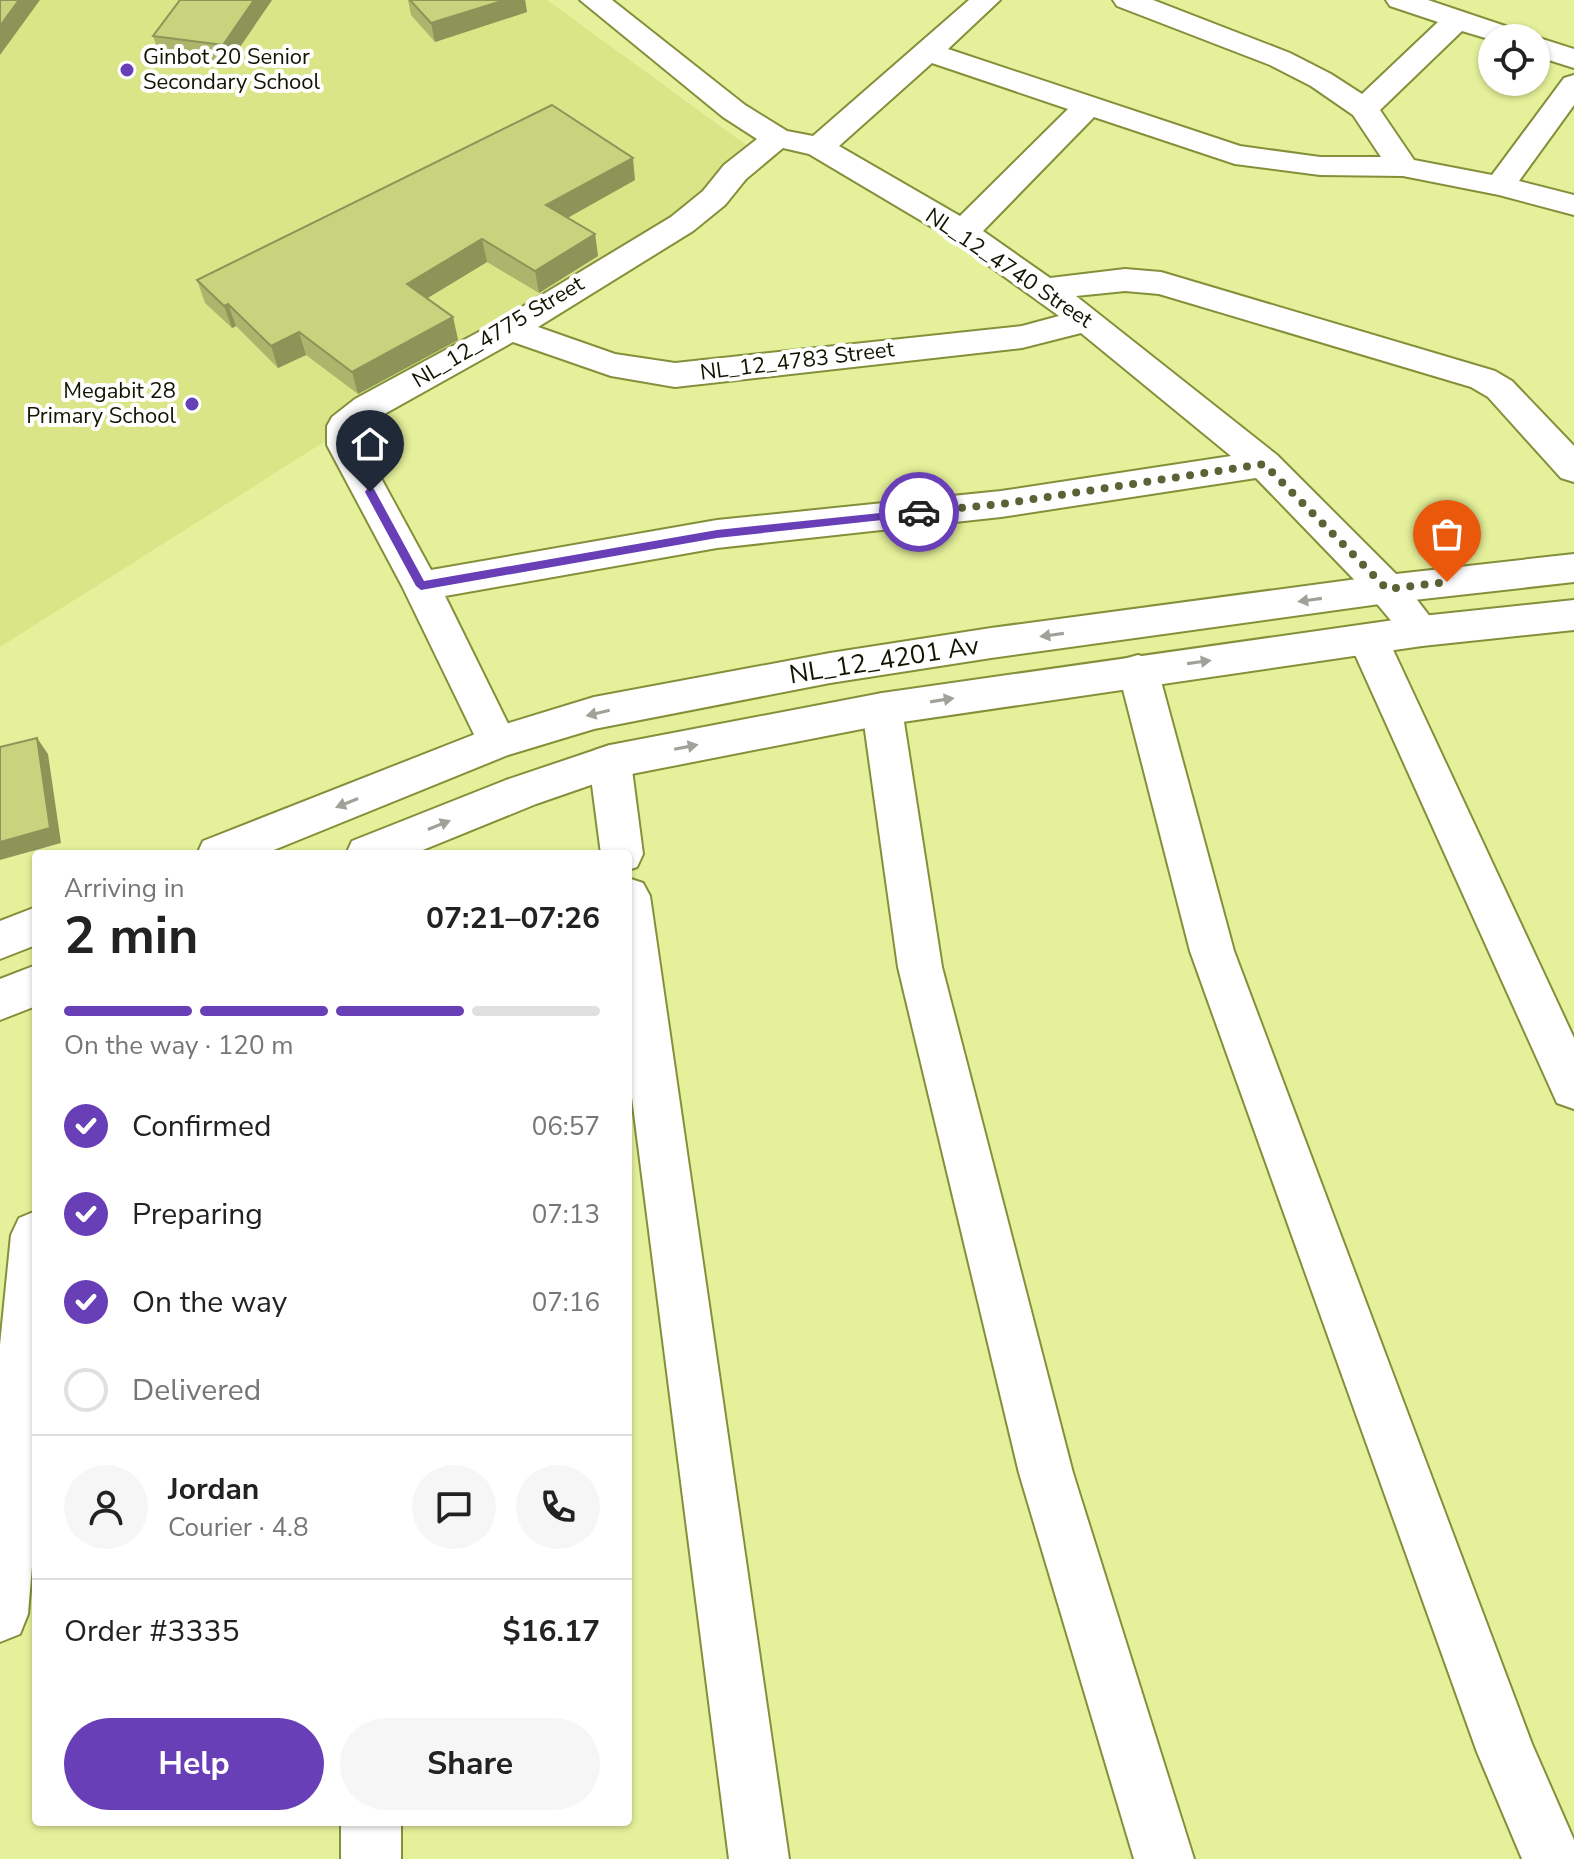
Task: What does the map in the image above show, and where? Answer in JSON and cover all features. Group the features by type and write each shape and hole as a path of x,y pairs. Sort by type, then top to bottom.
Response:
{"street":[{"path":"819,147 986,0"},
{"path":"1127,0 1280,59 1321,80 1364,109 1403,167"},
{"path":"1400,0 1478,26"},
{"name":"NL_12_4740 Street","path":"599,1 734,111 777,138 819,147 963,232 1087,320 1264,464 1387,589 1422,631"},
{"path":"1364,109 1458,19"},
{"path":"1550,51 1574,59"},
{"path":"929,52 1235,155 1320,166 1403,167 1500,186 1574,205"},
{"path":"1500,186 1574,84"},
{"path":"963,232 1089,105"},
{"name":"NL_12_4775 Street","path":"497,742 421,586 345,445 345,426 367,408 511,329 578,285 682,224 714,198 735,172 777,138"},
{"path":"1046,289 1125,280 1161,283 1471,375 1500,389 1574,469"},
{"name":"NL_12_4783 Street","path":"511,329 613,367 643,374 675,375 1022,337 1087,320"},
{"path":"421,586 717,534 1001,504 1264,464"},
{"name":"NL_12_4201 Av","path":"228,850 497,742 594,713 830,668 1387,589 1574,568"},
{"name":"NL_12_4201 Av","path":"377,850 521,792 610,762 882,709 1422,631 1574,615"},
{"path":"1368,639 1574,1088"},
{"path":"1138,670 1212,951 1500,1737 1552,1859"},
{"path":"882,709 920,967 1046,1473 1164,1859"},
{"path":"610,762 621,850"},
{"path":"632,925 759,1859"},
{"path":"0,940 32,928"},
{"path":"0,1000 32,987"},
{"path":"0,1614 32,1277"},
{"path":"371,1826 371,1859"}],"shaded area":[{"name":"Megabit 28 Primary School","path":"0,0 547,0 768,161 0,647"}],"building":[{"path":"0,0 19,0 0,26"},
{"path":"180,0 254,0 223,45 153,36"},
{"path":"410,0 505,0 431,23"},
{"path":"552,105 633,158 546,205 595,234 535,271 482,239 407,284 453,317 352,372 299,332 271,346 228,304 224,306 197,280"},
{"path":"37,738 50,828 0,842 0,747"}],"way so far":[{"path":"919,512 1001,504 1264,464 1387,589 1447,582"}],"place":[{"name":"Ginbot 20 Senior Secondary School","path":"127,70"},
{"name":"Megabit 28 Primary School","path":"192,404"}],"route":[{"path":"370,492 421,586 717,534 919,512"}]}
